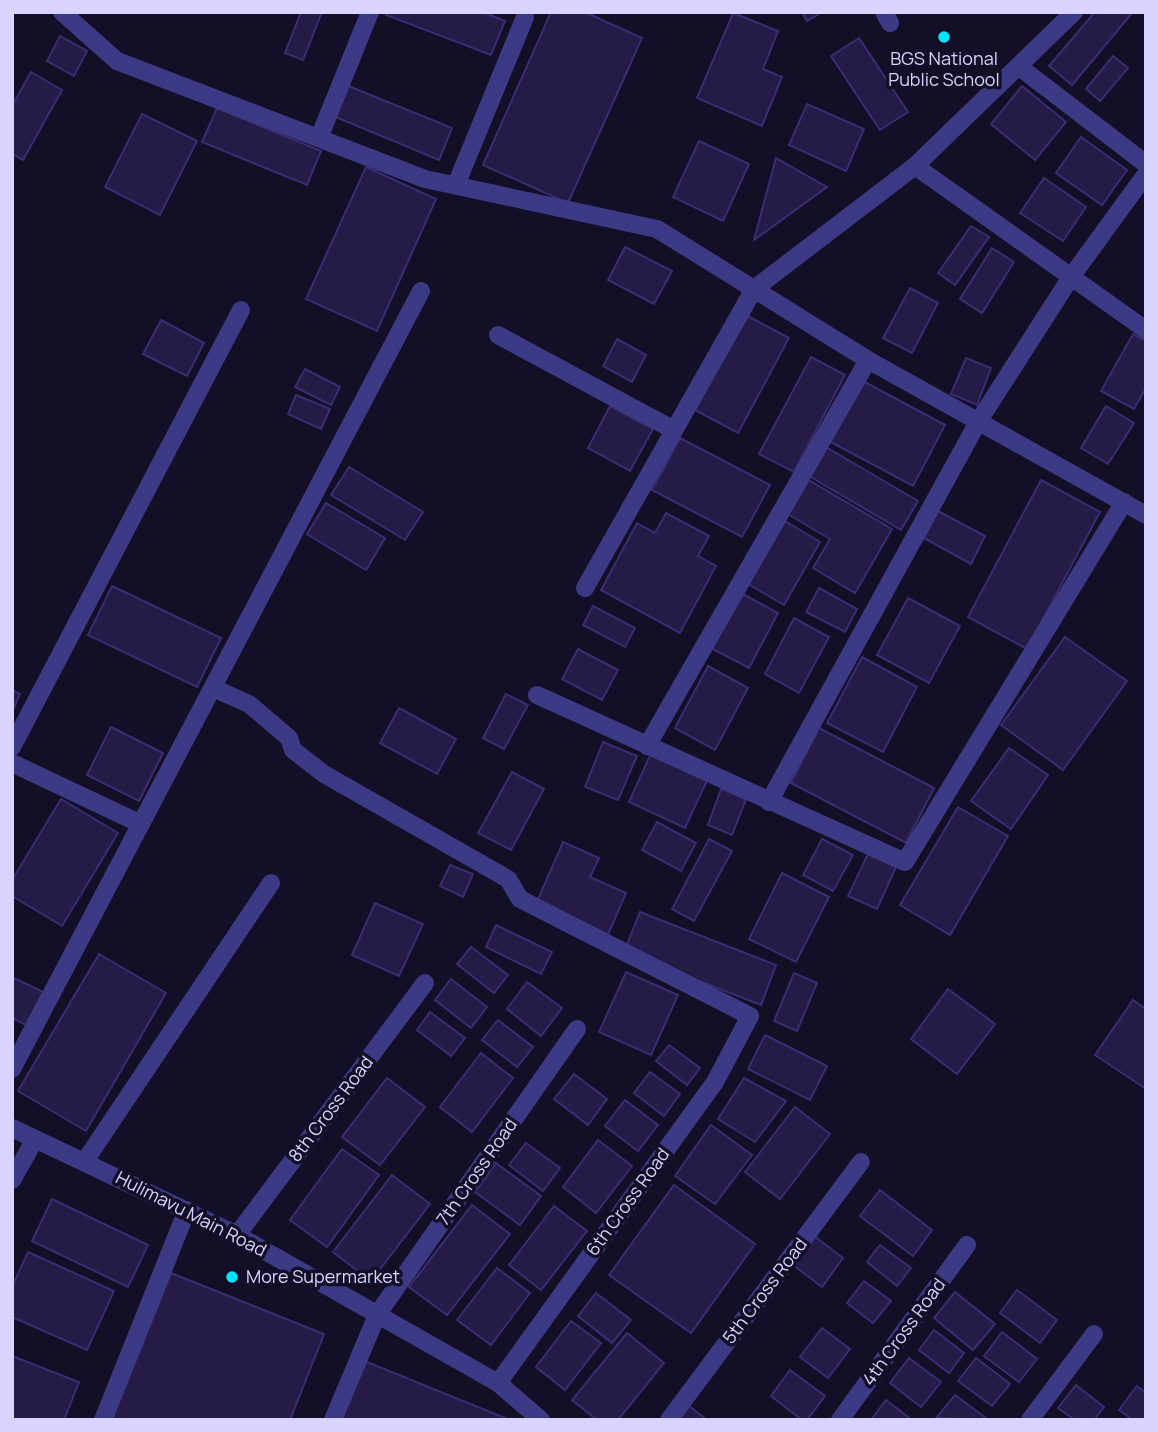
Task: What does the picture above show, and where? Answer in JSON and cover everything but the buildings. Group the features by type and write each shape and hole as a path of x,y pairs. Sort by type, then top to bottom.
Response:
{"street":[{"path":"61,12 117,61 425,179 657,229 868,360 1146,515"},
{"path":"319,138 370,12"},
{"path":"585,588 754,289 915,166 1074,12"},
{"path":"456,185 525,17"},
{"path":"1018,66 1146,164"},
{"path":"915,166 1146,330"},
{"path":"768,802 978,422 1071,277 1146,174"},
{"path":"12,1069 421,291"},
{"path":"12,747 241,310"},
{"path":"498,335 674,430"},
{"path":"647,746 868,360"},
{"path":"537,695 905,862 1124,502"},
{"name":"6th Cross Road","path":"213,688 250,704 289,738 293,750 324,774 508,879 520,899 750,1016 715,1082 498,1383"},
{"path":"12,763 141,824"},
{"path":"85,1161 271,883"},
{"name":"8th Cross Road","path":"237,1235 425,983"},
{"name":"7th Cross Road","path":"333,1420 377,1315 577,1029"},
{"name":"Hulimavu Main Road","path":"12,1128 237,1235 498,1383 541,1420"},
{"path":"12,1180 35,1139"},
{"name":"5th Cross Road","path":"669,1420 861,1162"},
{"path":"103,1420 187,1210"},
{"name":"4th Cross Road","path":"840,1420 967,1245"},
{"path":"1030,1420 1094,1334"}],"place":[{"name":"BGS National Public School","path":"944,37"},
{"name":"More Supermarket","path":"232,1277"}]}
